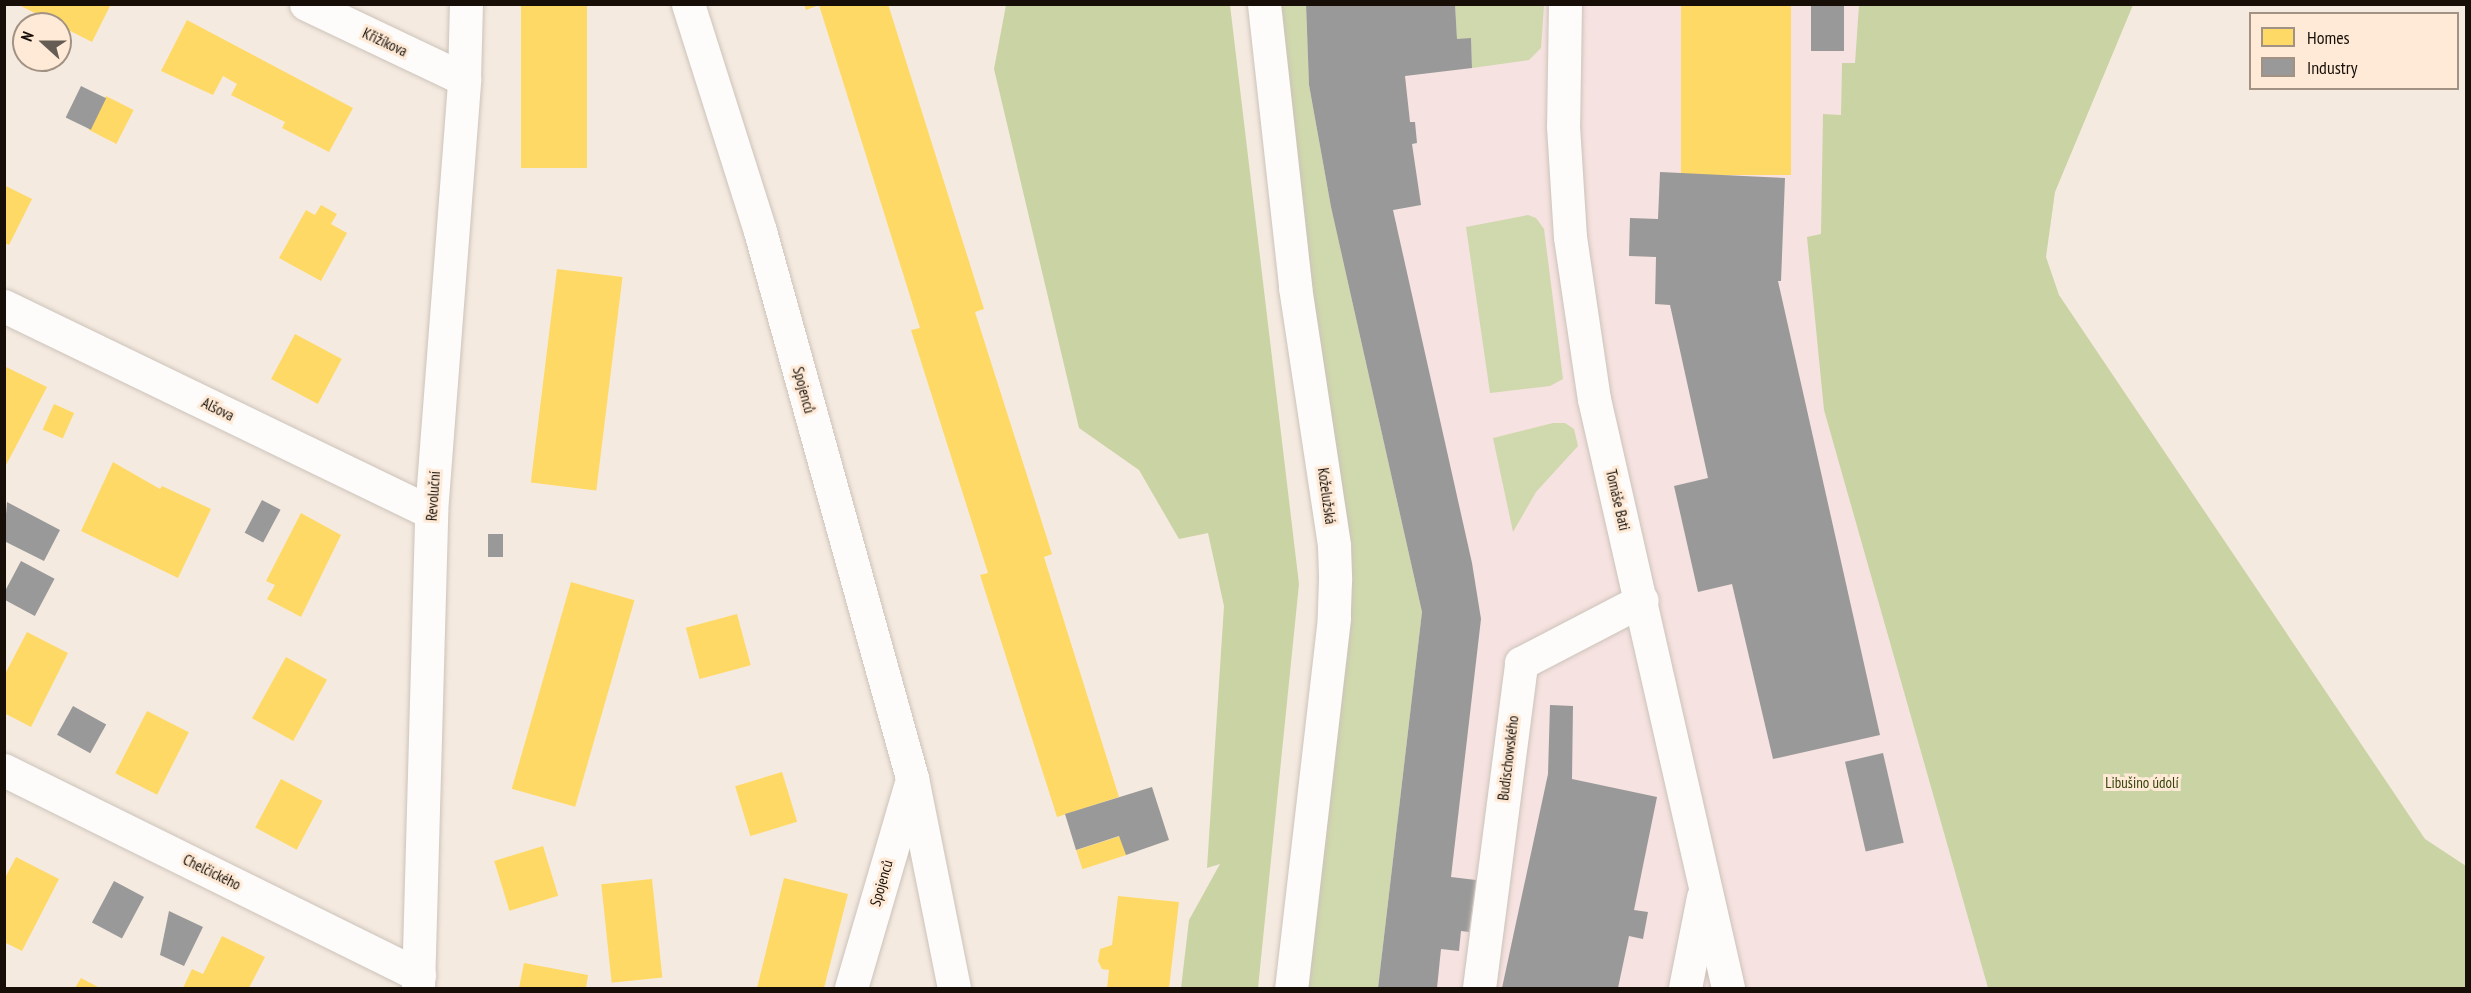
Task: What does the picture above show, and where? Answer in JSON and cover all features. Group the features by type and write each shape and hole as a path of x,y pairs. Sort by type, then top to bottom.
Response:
{"street":[{"name":"Křižíkova","path":"306,4 464,80"},
{"name":"Revoluční","path":"418,982 431,512 464,80 466,4"},
{"name":"Spojenců","path":"688,4 760,231 912,778 954,988"},
{"name":"Koželužská","path":"1264,4 1293,276 1334,546 1335,580 1334,618 1291,988"},
{"name":"Tomáše Bati","path":"1565,4 1563,126 1570,237 1594,399 1706,880 1728,988"},
{"name":"Alšova","path":"4,306 431,512"},
{"name":"Budischowského","path":"1479,988 1521,663 1642,600"},
{"name":"Chelčického","path":"4,770 418,982"},
{"name":"Spojenců","path":"851,988 912,778"},
{"path":"1685,988 1706,880"}],"shaded area":[{"path":"1306,5 1859,5 1855,64 1842,63 1841,115 1823,115 1824,410 1988,988 1379,988 1422,612 1331,207 1308,66"}],"green space":[{"path":"1006,5 1230,5 1299,584 1258,988 1181,988 1189,920 1220,864 1207,868 1224,606 1208,533 1179,539 1139,470 1079,428 994,69"},
{"path":"1259,5 1306,5 1309,85 1331,207 1422,612 1378,988 1287,988 1328,584"},
{"path":"1455,5 1544,5 1541,48 1529,60 1472,68 1471,39 1457,39"},
{"name":"Libušino údolí","path":"1859,5 2133,5 2055,192 2046,257 2059,295 2425,839 2466,866 2466,988 1988,988 1824,410 1807,237 1821,234 1823,114 1841,115 1842,63 1855,63"},
{"path":"1528,215 1536,218 1544,229 1563,379 1550,386 1490,393 1466,227"},
{"path":"1553,423 1565,423 1574,429 1578,446 1536,492 1513,532 1493,438"}],"building: Homes":[{"path":"17,4 111,4 92,42 72,32 72,12 33,12"},
{"path":"521,4 587,4 587,168 521,168"},
{"path":"804,4 888,4 984,309 975,312 1052,554 1044,557 1119,797 1057,817 980,575 988,573 911,330 920,328 819,5 806,10"},
{"path":"1681,4 1791,4 1791,175 1681,175"},
{"path":"187,20 353,108 329,152 282,128 285,122 231,95 237,84 223,76 213,95 161,71"},
{"path":"106,96 134,110 116,144 89,130"},
{"path":"4,185 32,199 9,245 4,243"},
{"path":"321,205 337,214 331,224 347,233 321,281 279,258 306,210 315,215"},
{"path":"557,269 623,277 596,490 531,482"},
{"path":"295,334 342,359 318,404 271,379"},
{"path":"4,366 47,387 4,469"},
{"path":"54,404 74,413 63,439 43,430"},
{"path":"113,462 160,489 162,486 211,509 178,578 81,531"},
{"path":"301,513 341,535 301,617 267,599 275,585 266,581"},
{"path":"571,582 634,600 575,807 512,789"},
{"path":"737,614 751,665 700,679 686,628"},
{"path":"27,632 68,653 31,727 4,713 4,676"},
{"path":"286,657 327,680 293,741 252,718"},
{"path":"147,711 189,732 157,795 115,773"},
{"path":"782,772 797,822 750,836 735,786"},
{"path":"281,779 322,801 297,850 255,828"},
{"path":"1120,836 1126,855 1082,869 1076,850"},
{"path":"543,846 558,896 509,911 494,861"},
{"path":"16,857 59,879 22,951 4,942 4,880"},
{"path":"784,878 848,894 824,988 757,988"},
{"path":"652,879 662,977 612,983 601,884"},
{"path":"1118,896 1179,902 1169,988 1107,988 1109,970 1102,969 1098,961 1100,949 1112,945"},
{"path":"222,936 265,957 249,988 183,988 192,969 203,974"},
{"path":"524,963 588,975 586,988 519,988"},
{"path":"81,978 100,988 75,988"}],"building: Industry":[{"path":"1306,4 1455,4 1457,39 1471,38 1472,68 1405,76 1410,122 1415,122 1417,143 1412,144 1421,205 1393,210 1472,563 1481,619 1451,877 1476,880 1469,932 1461,931 1459,951 1441,949 1437,988 1378,988 1422,612 1331,207 1309,85"},
{"path":"1811,4 1844,4 1844,51 1811,51"},
{"path":"81,86 106,98 91,130 66,117"},
{"path":"1660,172 1785,178 1781,281 1778,281 1880,735 1773,759 1732,584 1698,592 1674,486 1708,478 1670,305 1655,304 1656,257 1629,256 1630,218 1658,219"},
{"path":"262,500 281,510 263,543 245,533"},
{"path":"7,502 60,530 44,561 4,541"},
{"path":"488,534 503,534 503,557 488,557"},
{"path":"21,561 55,579 35,616 4,600 4,593"},
{"path":"1550,705 1573,706 1572,779 1657,797 1634,910 1648,912 1643,939 1629,936 1618,988 1502,988 1548,774"},
{"path":"73,706 106,724 90,753 57,735"},
{"path":"1883,753 1904,843 1866,851 1845,762"},
{"path":"1152,787 1169,840 1126,855 1119,836 1076,850 1065,814"},
{"path":"114,881 144,897 122,938 92,922"},
{"path":"169,911 203,927 184,966 160,955"}]}
